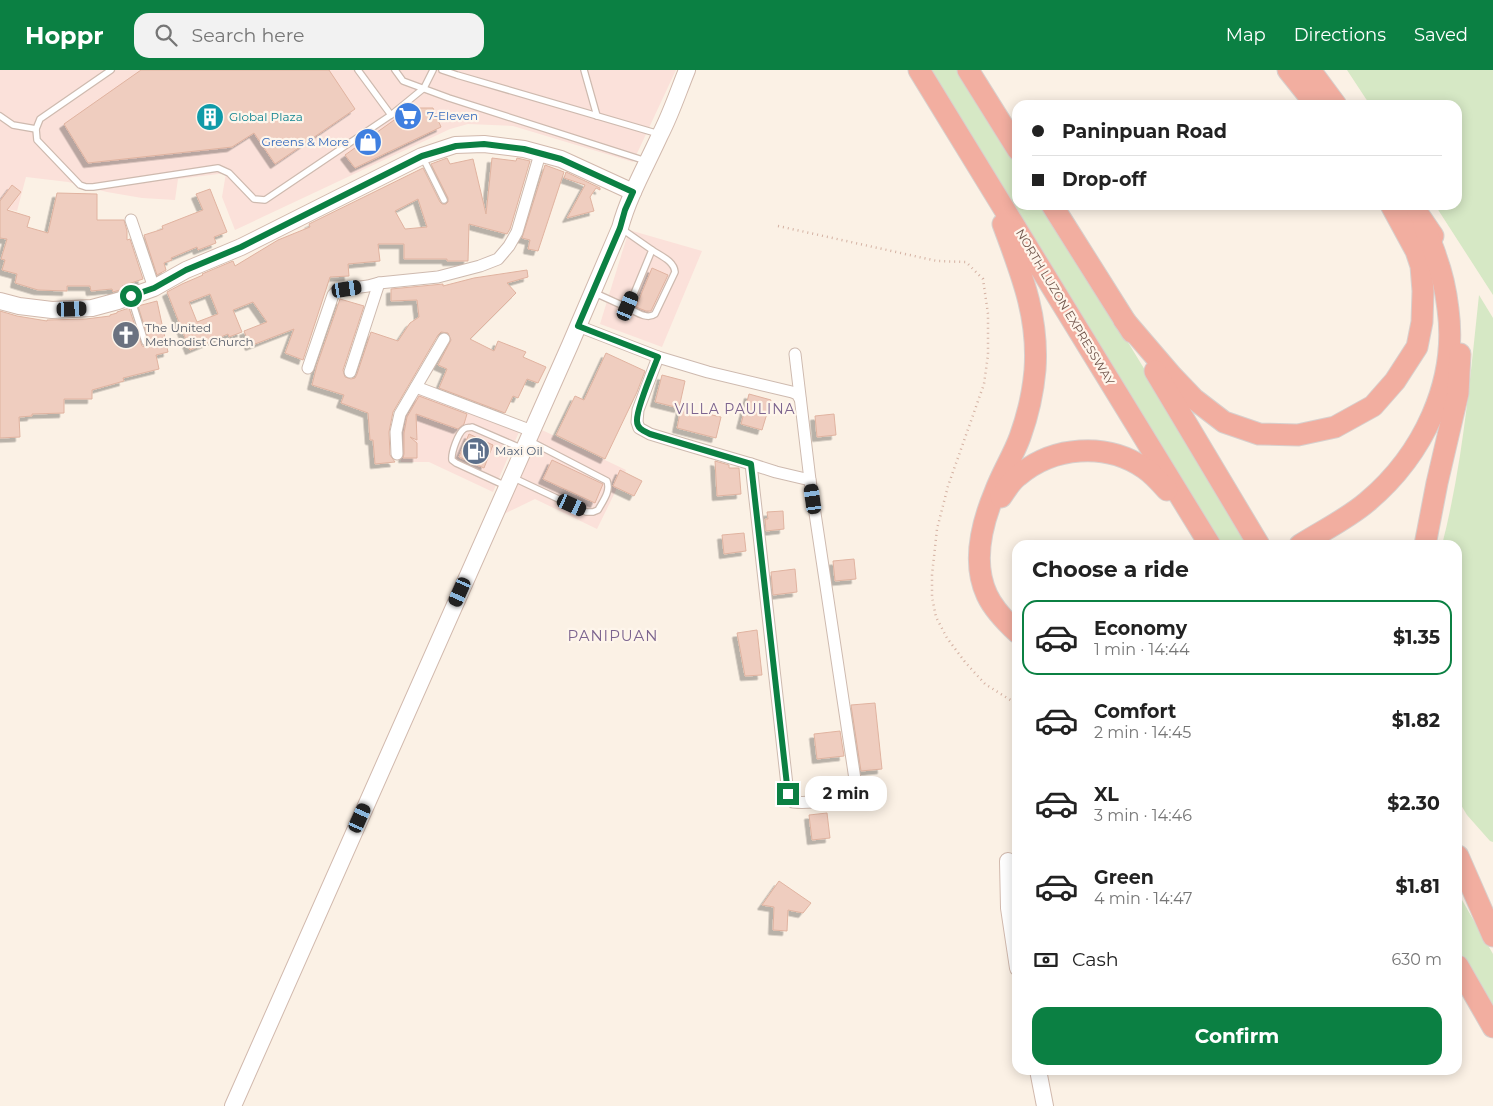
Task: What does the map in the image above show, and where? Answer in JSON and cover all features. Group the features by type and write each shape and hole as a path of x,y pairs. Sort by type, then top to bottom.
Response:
{"highway":[{"name":"NORTH LUZON EXPRESSWAY","path":"919,70 1206,540"},
{"path":"968,70 1012,140"},
{"path":"1288,70 1312,100"},
{"path":"1310,70 1332,100"},
{"path":"985,177 1023,277 1032,311 1036,349 1031,399 1020,436 995,491 984,522 981,538 982,578 987,595 1006,623 1012,628"},
{"path":"1055,210 1124,320 1256,540"},
{"path":"1124,320 1194,399 1224,422 1259,434 1298,435 1335,427 1372,406 1395,382 1417,348 1422,322 1423,291 1421,266 1416,251 1395,210"},
{"path":"1400,210 1419,234 1441,273"},
{"path":"1415,210 1434,237 1448,266 1459,312 1461,330 1458,393 1437,483 1427,540"},
{"path":"1308,540 1366,503 1387,484 1406,462 1422,438 1434,412 1445,376 1450,329 1447,301 1437,257 1424,225"},
{"path":"984,522 1016,477 1026,469 1045,458 1063,453 1098,451 1114,454 1144,468 1172,495 1205,540"},
{"path":"1462,865 1493,937"},
{"path":"1462,884 1493,937"},
{"path":"1462,973 1493,1027"}],"main road":[{"path":"233,1106 510,482 593,292 646,161 661,134 687,70"},
{"path":"0,301 19,306 52,310 92,308 131,296 154,288 186,270 241,247 422,156 456,146 484,144 524,149 561,159 633,192"},
{"path":"1008,861 1009,908 1012,928"},
{"path":"1039,1075 1045,1106"}],"street":[{"path":"308,368 333,295 338,290 379,283 438,277 480,266 498,259 517,232 540,154"},
{"path":"131,220 154,288"},
{"path":"350,372 379,283"},
{"path":"578,326 658,357 708,372 792,392 797,394 800,399"},
{"path":"397,454 397,424 400,414 444,339"},
{"path":"751,464 788,794 793,802 803,803 844,796 852,793 856,786 810,480 795,354"},
{"path":"658,357 638,410 637,422 639,428 650,434 776,472 810,480"},
{"path":"416,387 528,440"}],"lane":[{"path":"111,70 40,119 36,129 37,140 80,185 93,187 218,168 229,173 254,199 265,200 391,115 424,88 433,70"},
{"path":"358,70 391,115"},
{"path":"395,70 403,81 448,98 646,161"},
{"path":"442,70 661,134"},
{"path":"584,70 597,116"},
{"path":"0,116 13,125 36,129"},
{"path":"422,156 444,200"},
{"path":"593,292 648,317 652,317 675,272 672,264 620,228"},
{"path":"628,308 652,250"},
{"path":"131,296 145,342"},
{"path":"472,427 528,440 606,480 608,491 598,510 586,512 510,482 452,460 452,455 461,432 465,428 472,427"}],"path":[{"path":"778,226 937,261 966,262 983,278 988,314 988,355 984,384 948,486 937,529 932,575 932,597 936,618 947,638 965,662 985,684 1012,702"}],"shaded area":[{"path":"0,70 676,70 633,162 513,126 468,124 450,129 235,230 222,197 226,173 178,179 175,200 142,198 107,192 68,182 26,177 17,211 0,208"},
{"path":"629,230 702,251 662,347 600,324"},
{"path":"416,392 519,432 493,492 429,462 401,462 398,428"},
{"path":"542,430 626,470 597,529 535,499 502,515"}],"green space":[{"path":"927,70 961,70 1012,153 1012,208"},
{"path":"1347,70 1493,70 1493,295 1438,210 1462,210 1462,100 1367,100"},
{"path":"1013,210 1047,210 1249,540 1216,540"},
{"path":"1479,295 1493,318 1493,842 1467,815 1462,807 1462,540 1443,540 1461,452"},
{"path":"1462,900 1493,954 1493,1009 1462,955"}],"building":[{"name":"Global Plaza","path":"141,70 329,70 355,109 275,164 254,133 232,147 88,163 64,124"},
{"path":"411,108 433,108 441,127 355,168 345,155"},
{"path":"447,158 450,164 473,159 486,214 492,158 516,161 517,158 530,161 507,234 469,224 468,261 404,259 404,244 378,244 380,261 348,264 349,276 330,277 303,360 285,353 294,329 250,346 244,331 267,322 253,302 233,310 242,332 229,337 228,334 190,350 167,292 233,261 235,266 278,240 310,227 309,224 423,168 440,202 446,204 448,198 431,164","holes":["418,199 427,227 405,229 395,211","210,294 218,314 197,322 189,302"]},
{"path":"545,165 564,172 538,251 528,249 530,240 522,238"},
{"path":"566,172 600,188 600,190 596,188 590,197 594,211 567,218 585,185 564,178"},
{"path":"12,185 21,192 7,210 30,217 27,227 48,233 57,193 97,194 97,220 124,220 127,240 130,239 143,279 122,286 123,289 113,292 112,289 91,291 90,286 67,286 67,291 38,290 15,283 17,274 2,270 5,260 1,259 7,239 0,238 0,201"},
{"path":"210,189 227,232 214,237 216,243 198,250 197,247 171,258 172,260 164,263 166,270 157,275 144,235 163,229 162,226 203,210 196,194"},
{"path":"652,268 668,275 651,311 646,311 636,307"},
{"path":"527,270 528,277 507,283 516,293 470,339 494,351 498,341 526,352 523,357 546,367 538,383 527,379 518,398 513,396 505,413 439,388 447,369 438,365 451,340 448,333 441,332 393,412 389,432 390,455 395,462 375,464 373,440 370,440 368,413 341,403 344,395 312,385 340,299 364,306 343,370 345,377 351,379 355,378 357,374 371,332 398,341 410,323 419,317 417,300 391,301 391,289 443,284 443,286 474,278"},
{"path":"157,301 168,352 156,355 159,369 123,378 124,381 92,390 92,399 64,399 64,413 32,414 32,416 19,417 20,437 0,438 0,311 47,321 110,316 129,308 142,346 146,347 149,345 149,341 138,306"},
{"path":"606,353 645,371 605,459 556,435 575,396 584,400"},
{"path":"662,375 685,381 679,408 655,402"},
{"path":"749,394 771,400 762,430 741,424"},
{"path":"419,396 467,414 464,424 458,429 416,414 417,440 410,437 417,443 417,458 403,458 407,417"},
{"path":"681,408 721,417 716,438 677,428"},
{"path":"834,414 836,435 817,437 815,416"},
{"name":"Maxi Oil","path":"469,434 493,445 484,468 459,457"},
{"path":"552,460 603,484 595,503 543,479"},
{"path":"715,461 729,465 729,468 739,468 741,494 717,496"},
{"path":"620,470 642,481 634,496 613,486"},
{"path":"783,511 784,529 766,531 765,519 768,519 767,512"},
{"path":"744,533 746,551 724,554 722,535"},
{"path":"854,559 856,579 835,581 833,561"},
{"path":"795,569 797,592 773,595 771,572"},
{"path":"757,630 762,675 745,676 737,633"},
{"path":"875,703 882,769 861,771 851,705"},
{"path":"840,731 844,756 817,759 814,734"},
{"path":"827,813 830,838 812,840 809,815"},
{"path":"779,881 811,903 803,913 788,910 787,931 773,930 774,907 762,905"}],"place":[{"name":"7-Eleven","path":"408,116"},
{"name":"Global Plaza","path":"210,117"},
{"name":"Greens & More","path":"368,142"},
{"name":"The United Methodist Church","path":"126,335"},
{"name":"Maxi Oil","path":"476,451"}],"district":[{"name":"VILLA PAULINA","path":"735,409"},
{"name":"PANIPUAN","path":"613,636"}],"route":[{"path":"131,296 154,288 186,270 241,247 422,156 456,146 484,144 524,149 561,159 633,192 620,228 578,326 658,357 638,410 637,422 639,428 650,434 751,464 788,794"}]}
